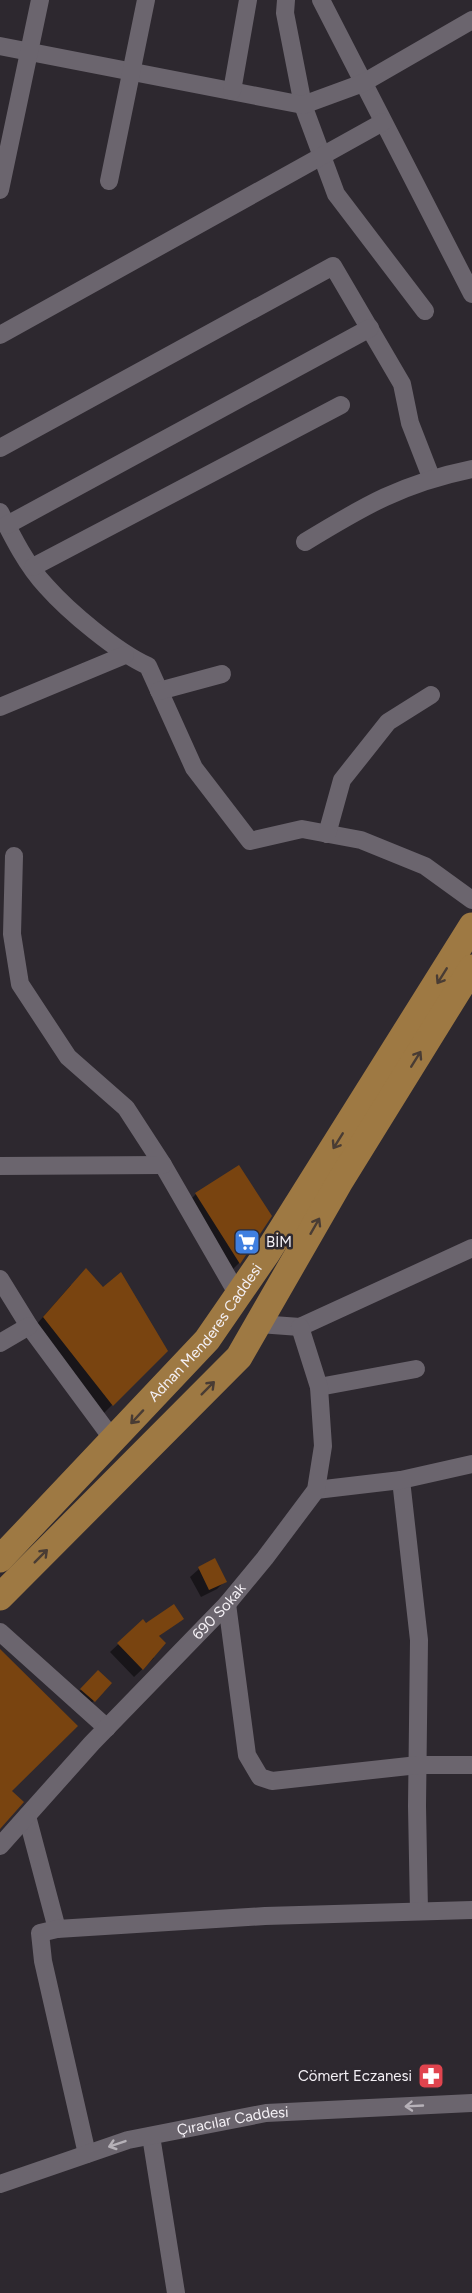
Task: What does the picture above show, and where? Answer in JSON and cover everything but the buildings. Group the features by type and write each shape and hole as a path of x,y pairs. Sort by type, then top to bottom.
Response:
{"main road":[{"name":"Adnan Menderes Caddesi","path":"0,1559 207,1340 238,1295 472,926"},
{"name":"Adnan Menderes Caddesi","path":"0,1597 239,1357 339,1183 472,968"}],"street":[{"path":"0,190 40,0"},
{"path":"108,181 146,0"},
{"path":"232,92 248,0"},
{"path":"286,0 285,13 303,105 336,194 425,311"},
{"path":"321,0 472,294"},
{"path":"0,46 303,105 363,82 472,20"},
{"path":"0,335 384,122"},
{"path":"0,448 333,266 402,384 410,423 431,477"},
{"path":"370,328 4,526 46,586 125,655 148,666 194,768 250,841 302,829 361,840 425,866 472,900"},
{"path":"33,567 341,405"},
{"path":"305,542 377,499 431,477 472,469"},
{"path":"0,706 125,655"},
{"path":"159,691 222,674"},
{"path":"327,834 342,780 388,722 431,695"},
{"path":"14,856 12,934 20,984 68,1057 126,1108 238,1295"},
{"path":"0,1166 162,1165"},
{"path":"259,1324 300,1327 472,1248"},
{"path":"0,1279 29,1326 114,1441"},
{"path":"0,1343 29,1326"},
{"name":"690 Sokak","path":"0,1846 107,1728 227,1604 266,1558 316,1490 323,1446 319,1387 300,1327"},
{"path":"319,1387 416,1369"},
{"path":"316,1490 401,1480 472,1464"},
{"path":"401,1480 419,1640 419,1911"},
{"path":"227,1604 247,1755 260,1776 272,1781 418,1765 472,1765"},
{"path":"0,1632 107,1728"},
{"path":"27,1816 57,1929"},
{"path":"87,2154 43,1961 40,1933 57,1929 265,1916 472,1910"},
{"name":"Çıracılar Caddesi","path":"0,2184 87,2154 151,2136 266,2113 472,2103"},
{"path":"151,2136 176,2293"}],"place":[{"name":"BİM","path":"247,1242"},
{"name":"Cömert Eczanesi","path":"431,2076"}]}
